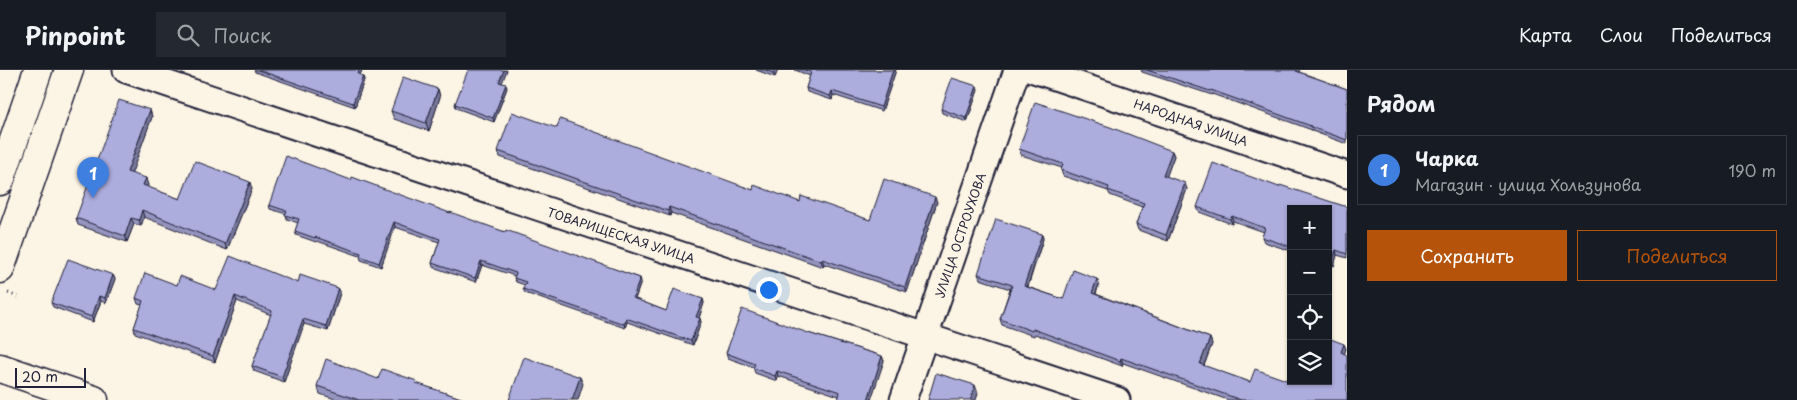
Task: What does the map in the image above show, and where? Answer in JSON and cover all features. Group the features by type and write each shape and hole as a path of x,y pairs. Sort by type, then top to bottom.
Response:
{"main road":[{"path":"0,181 38,70"},
{"path":"0,269 69,70"},
{"path":"0,368 94,400"}],"street":[{"name":"ТОВАРИЩЕСКАЯ УЛИЦА","path":"126,70 1117,400"},
{"name":"УЛИЦА ОСТРОУХОВА","path":"903,400 1017,70"},
{"name":"НАРОДНАЯ УЛИЦА","path":"1034,70 1347,175"}],"building":[{"path":"258,70 359,70 358,74 363,76 353,103"},
{"path":"468,70 504,70 499,82 506,84 493,118 455,104"},
{"path":"805,70 893,70 881,107 832,91 830,96 806,88 811,72"},
{"path":"1147,70 1297,70 1347,89 1347,140 1211,90"},
{"path":"403,77 438,89 426,123 391,111"},
{"path":"952,78 977,86 966,118 941,109"},
{"path":"119,100 150,110 127,172 146,178 143,185 180,199 195,161 250,182 225,244 142,210 139,220 131,218 125,236 76,218"},
{"path":"1035,102 1110,127 1172,151 1163,175 1185,183 1166,235 1136,224 1144,203 1108,190 1109,187 1061,170 1063,164 1019,149"},
{"path":"512,112 557,128 560,119 753,190 754,185 800,202 801,196 870,220 884,179 935,197 905,287 822,259 821,261 669,207 668,211 498,151"},
{"path":"286,156 351,180 352,177 505,232 506,230 640,278 633,298 666,311 674,289 703,299 696,317 700,318 691,341 626,318 624,324 523,289 526,282 514,278 516,273 481,261 475,278 432,263 440,239 394,222 379,263 360,256 361,253 295,231 299,219 285,215 287,211 269,205"},
{"path":"1213,163 1279,187 1280,185 1347,207 1347,254 1336,250 1332,261 1332,205 1287,205 1287,246 1262,237 1265,228 1232,216 1230,219 1197,207"},
{"path":"996,219 1042,234 1024,286 1063,299 1073,270 1097,279 1092,293 1210,338 1200,364 1250,382 1255,369 1287,380 1287,385 1332,385 1332,340 1344,344 1341,352 1347,355 1347,400 1241,400 1121,358 1120,361 1033,329 1032,331 1000,319 1012,285 978,274"},
{"path":"230,256 298,283 300,275 338,288 326,326 303,319 282,377 252,366 272,311 235,296 213,356 134,328 143,301 136,298 145,273 177,285 180,276 216,290"},
{"path":"68,259 113,275 105,298 99,296 92,317 51,303"},
{"path":"742,309 808,333 882,356 868,400 838,400 840,392 777,371 775,376 753,368 755,364 726,353"},
{"path":"524,357 580,377 572,400 509,400"},
{"path":"326,359 378,379 382,369 417,381 416,383 467,400 359,400 317,386"},
{"path":"936,373 975,385 971,400 928,400"}],"place":[{"name":"Чарка","path":"93,198"}]}
